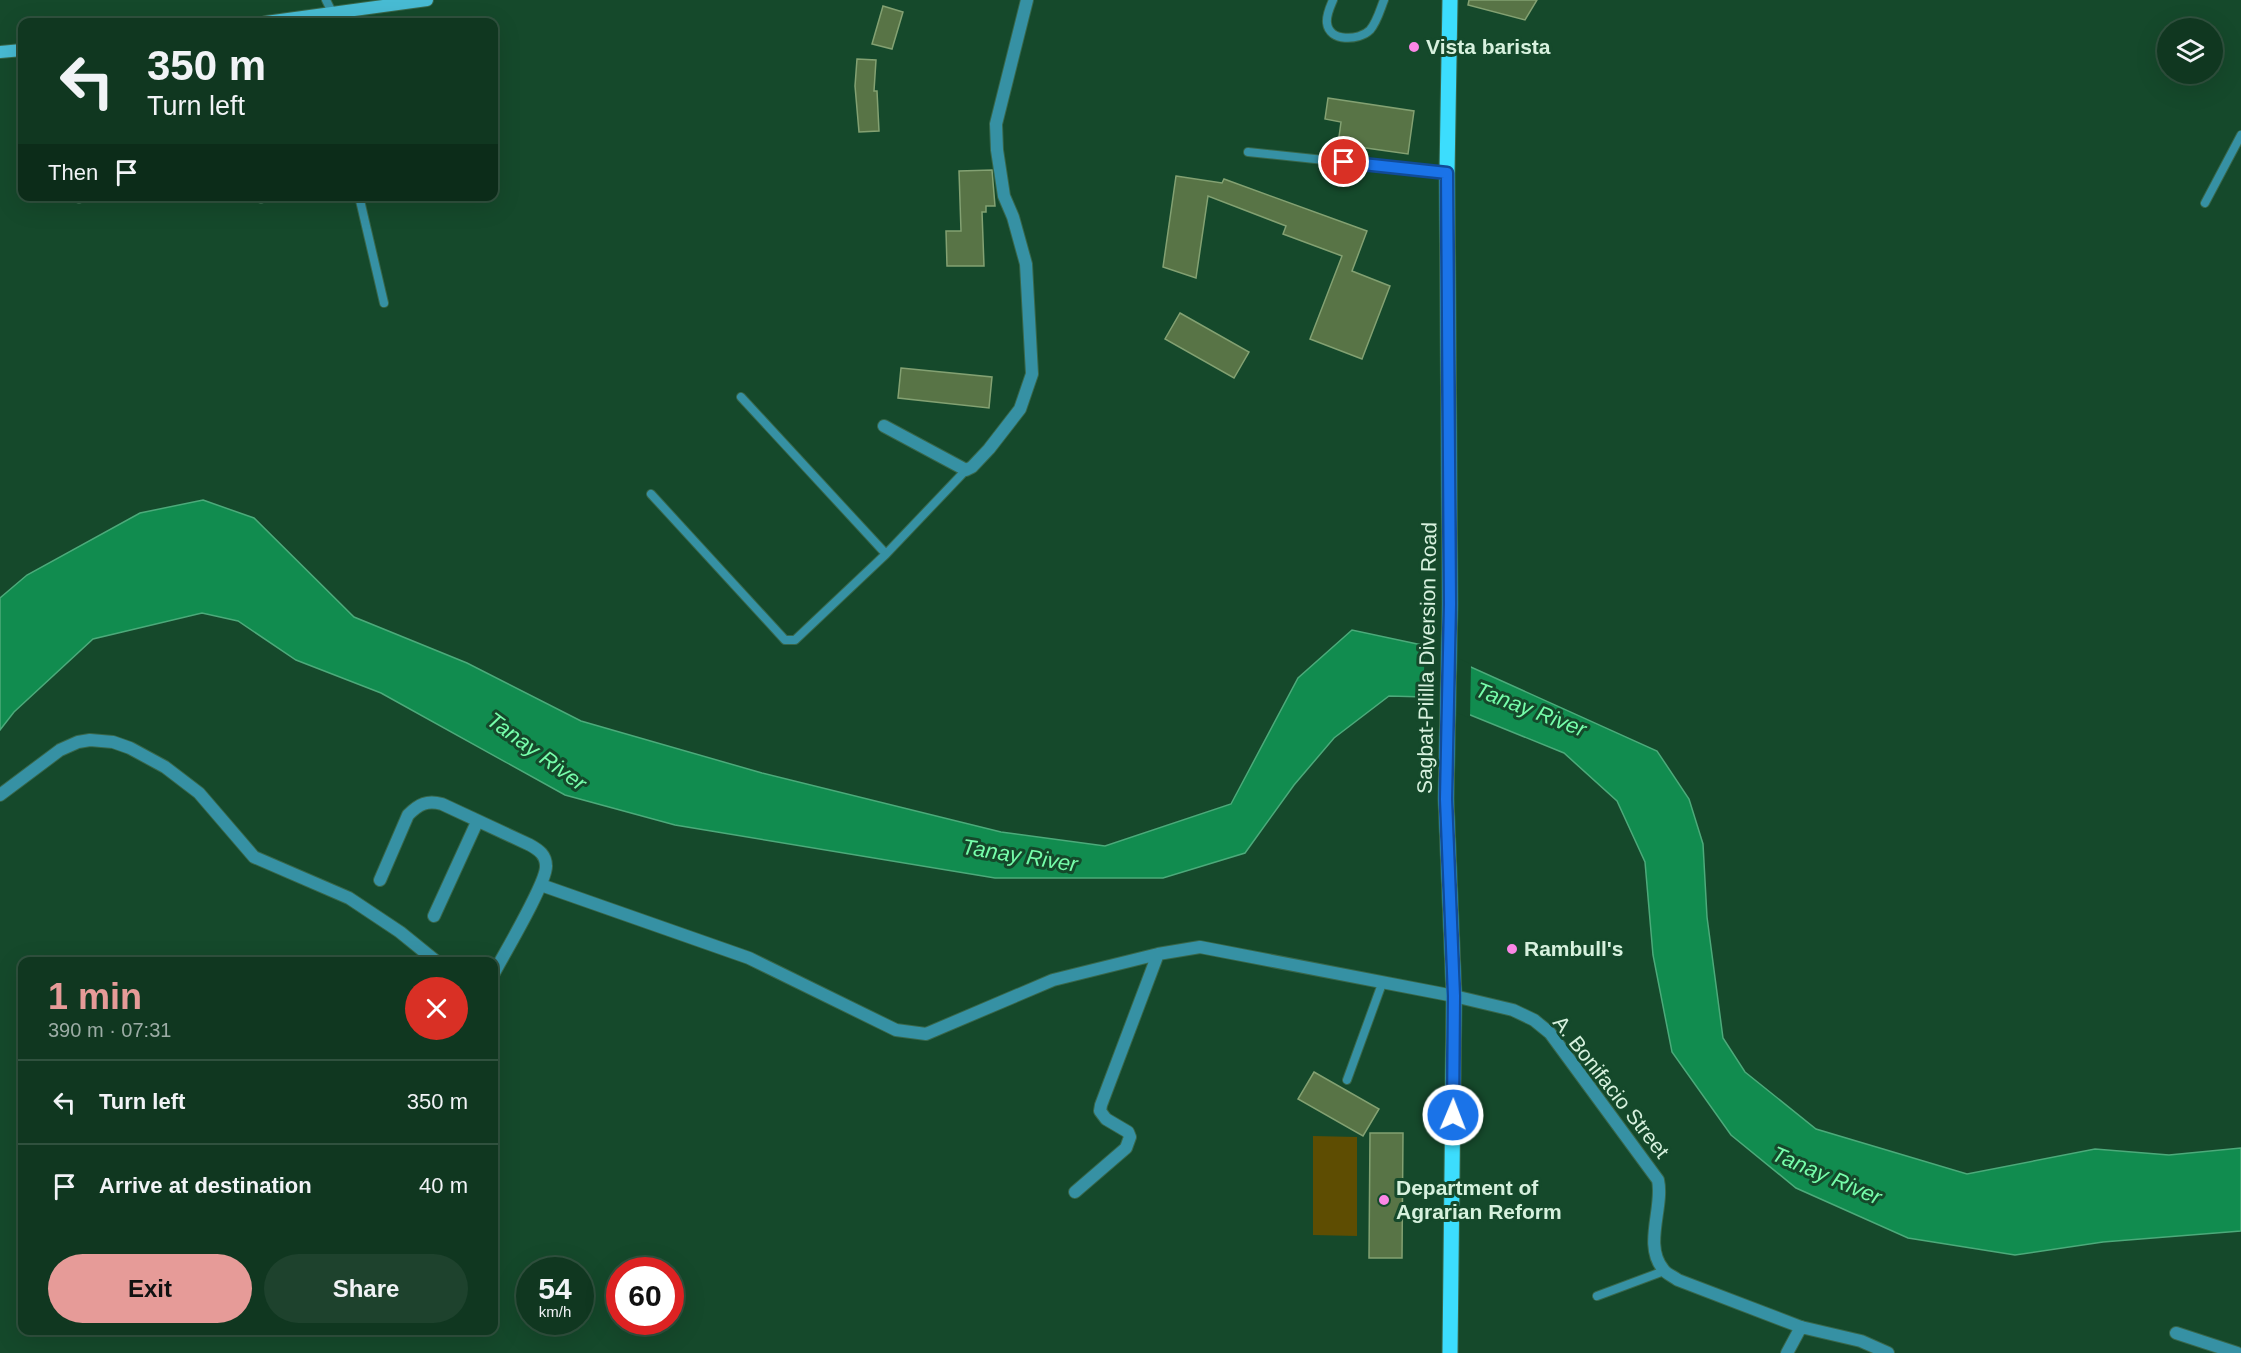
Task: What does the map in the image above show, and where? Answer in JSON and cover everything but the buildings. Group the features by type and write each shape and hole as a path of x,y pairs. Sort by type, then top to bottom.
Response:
{"main road":[{"path":"320,18 332,12 427,0"},
{"name":"Sagbat-Pililla Diversion Road","path":"1450,0 1447,173 1450,604 1446,799 1454,996 1450,1353"},
{"path":"0,52 18,50"}],"street":[{"path":"884,426 966,470 972,467 988,449 1020,409 1032,374 1026,264 1013,217 1004,196 997,150 996,124 1027,0"},
{"path":"0,795 60,750 78,742 90,740 122,745 165,767 199,793 254,857 349,898 400,932 431,957"},
{"path":"380,880 408,815 415,808 431,801 530,844 541,852 547,869 541,885 498,966"},
{"path":"434,916 477,822"},
{"name":"A. Bonifacio Street","path":"541,885 749,958 896,1030 910,1034 926,1034 1053,980 1158,954 1200,947 1383,981 1514,1011 1534,1020 1550,1033 1658,1180 1660,1192 1654,1242 1658,1262 1664,1271"},
{"path":"1075,1192 1129,1143 1128,1132 1106,1119 1100,1112 1158,954"},
{"path":"1664,1271 1678,1280 1801,1327 1861,1341 1888,1353"},
{"path":"1787,1353 1801,1327"},
{"path":"2176,1333 2237,1353"}],"lane":[{"path":"326,0 332,12"},
{"path":"1333,0 1327,23 1335,35 1344,38 1365,34 1371,29 1384,0"},
{"path":"2205,203 2241,135"},
{"path":"1248,152 1447,173"},
{"path":"360,201 384,303"},
{"path":"741,397 886,554"},
{"path":"651,494 785,640 795,640 886,554 966,470"},
{"path":"1347,1080 1383,981"},
{"path":"1598,1296 1664,1271"}],"shaded area":[{"path":"1313,1136 1357,1137 1357,1236 1313,1235"}],"water":[{"name":"Tanay River","path":"203,500 254,518 354,617 467,663 581,721 762,773 1001,832 1105,846 1231,804 1298,678 1352,630 1422,645 1657,751 1689,799 1703,844 1707,917 1723,1038 1745,1072 1816,1129 1967,1174 2095,1149 2169,1155 2241,1148 2241,1231 2103,1242 2015,1255 1908,1238 1796,1188 1731,1135 1672,1052 1653,955 1645,862 1617,801 1564,753 1426,697 1389,696 1334,738 1294,785 1245,853 1163,878 995,878 675,825 565,795 381,693 296,660 238,621 202,613 93,639 14,712 0,730 0,598 27,575 140,513"}],"pier":[{"path":"1425,643 1471,664 1470,718 1423,700"}],"place":[{"name":"Vista barista","path":"1414,47"},
{"name":"Rambull's","path":"1512,949"},
{"name":"Department of Agrarian Reform","path":"1384,1200"}],"route":[{"path":"1344,162 1447,173 1450,604 1446,799 1454,996 1453,1115"}]}
